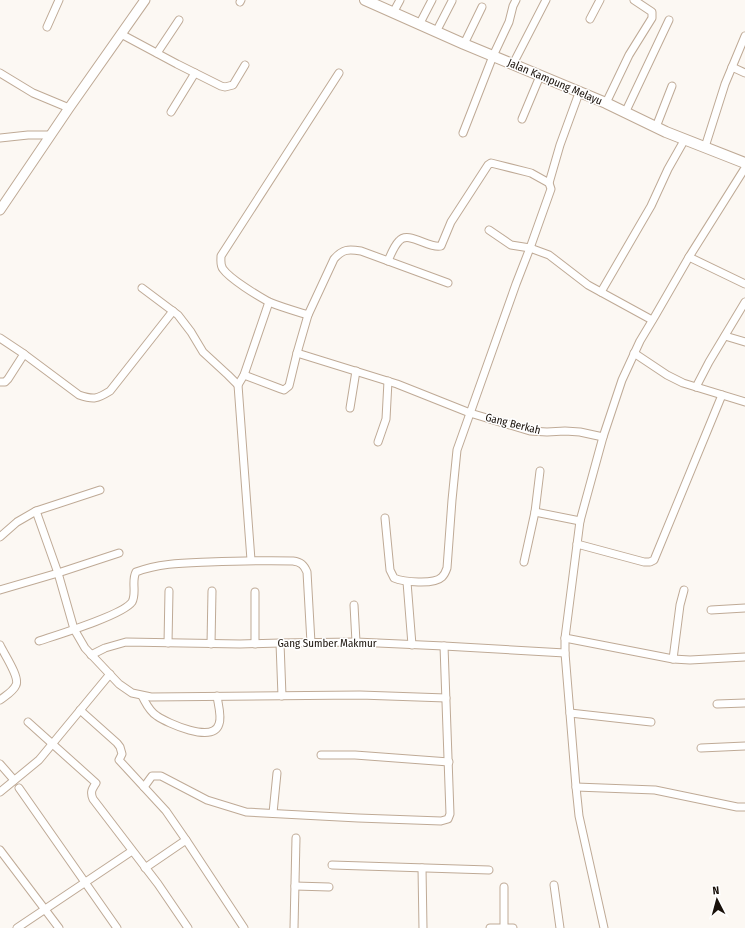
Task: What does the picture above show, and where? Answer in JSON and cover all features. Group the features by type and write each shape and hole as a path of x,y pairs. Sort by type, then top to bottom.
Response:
{"main road":[{"name":"Jalan Kampung Melayu","path":"365,0 419,25 606,103 656,127 745,163"}],"street":[{"path":"47,27 59,0"},
{"path":"0,210 145,0"},
{"path":"393,13 400,0"},
{"path":"419,25 432,0"},
{"path":"463,133 493,56 509,22 516,0"},
{"path":"513,64 546,0"},
{"path":"590,19 600,0"},
{"path":"606,103 629,55 652,18 652,12 634,0"},
{"path":"436,32 452,1"},
{"path":"464,44 482,8"},
{"path":"157,53 179,20"},
{"path":"625,113 670,20"},
{"path":"121,34 220,86 229,87 233,85 246,65"},
{"path":"706,147 725,84 745,36"},
{"path":"732,67 745,73"},
{"path":"0,73 33,93 69,108"},
{"path":"171,112 195,73"},
{"path":"308,315 269,302 228,274 220,262 221,256 339,73"},
{"path":"522,119 540,76"},
{"path":"656,127 672,86"},
{"path":"385,518 390,570 394,578 407,582 437,580 442,577 447,568 458,450 551,189 549,183 560,145 579,92"},
{"path":"0,138 28,135 51,135"},
{"path":"601,292 650,206 685,139"},
{"path":"388,261 399,240 404,237 409,237 434,246 441,246 451,222 488,165 491,163 531,173 549,183"},
{"path":"604,928 579,816 564,638 580,521 622,380 634,353 689,257 745,168"},
{"path":"489,230 511,246 530,248 549,255 588,285 652,320"},
{"path":"244,375 281,389 287,389 308,315 334,259 340,252 350,249 361,251 448,283"},
{"path":"689,257 745,284"},
{"path":"142,288 178,315 188,327 203,352 238,385"},
{"path":"251,560 238,385 244,375 269,302"},
{"path":"696,387 709,362 745,302"},
{"path":"0,338 79,395 88,398 99,398 110,390 173,311"},
{"path":"725,336 745,342"},
{"name":"Gang Berkah","path":"297,353 388,381 470,413 530,431 564,431 604,437"},
{"path":"634,353 667,375 696,387 745,402"},
{"path":"0,382 5,382 8,379 24,354"},
{"path":"350,408 356,371"},
{"path":"378,442 386,419 388,381"},
{"path":"577,544 644,562 654,560 722,395"},
{"path":"524,562 535,512 540,472"},
{"path":"0,537 17,522 36,511 100,490"},
{"path":"36,511 58,574 74,629 91,655 119,684 132,693 142,696 399,695 446,698"},
{"path":"535,512 580,521"},
{"path":"0,590 58,574 119,553"},
{"path":"39,641 108,617 130,605 134,596 134,576 136,572 149,567 173,564 251,560 293,561 300,562 304,565 307,572 310,643"},
{"path":"407,582 412,645"},
{"path":"673,659 680,605 684,590"},
{"path":"168,591 168,643"},
{"path":"211,644 212,591"},
{"path":"255,592 255,644"},
{"path":"354,605 356,642"},
{"path":"711,610 745,608"},
{"path":"564,638 673,659 690,660 745,657"},
{"name":"Gang Sumber Makmur","path":"91,655 105,648 126,642 211,644 356,642 565,652"},
{"path":"280,642 282,696"},
{"path":"0,645 17,677 17,684 14,689 0,700"},
{"path":"144,788 152,776 161,776 207,800 246,812 441,821 448,818 450,814 449,762 444,646"},
{"path":"0,792 39,760 110,674"},
{"path":"142,696 149,709 171,724 190,730 211,732 220,724 217,696"},
{"path":"717,704 745,703"},
{"path":"80,710 117,743 122,754 119,760 166,811 244,928"},
{"path":"570,713 651,722"},
{"path":"28,722 96,782 92,788 91,794 93,799 158,884 188,928"},
{"path":"701,748 745,746"},
{"path":"321,755 355,755 449,762"},
{"path":"0,764 14,780"},
{"path":"273,813 277,773"},
{"path":"576,787 655,790 738,807 745,807"},
{"path":"19,788 84,882 118,928"},
{"path":"294,928 296,838"},
{"path":"145,868 186,840"},
{"path":"0,850 59,928"},
{"path":"17,928 132,851"},
{"path":"332,865 489,870"},
{"path":"422,868 423,928"},
{"path":"554,885 560,928"},
{"path":"295,886 329,887"},
{"path":"504,887 504,928"},
{"path":"490,928 513,928"}]}
